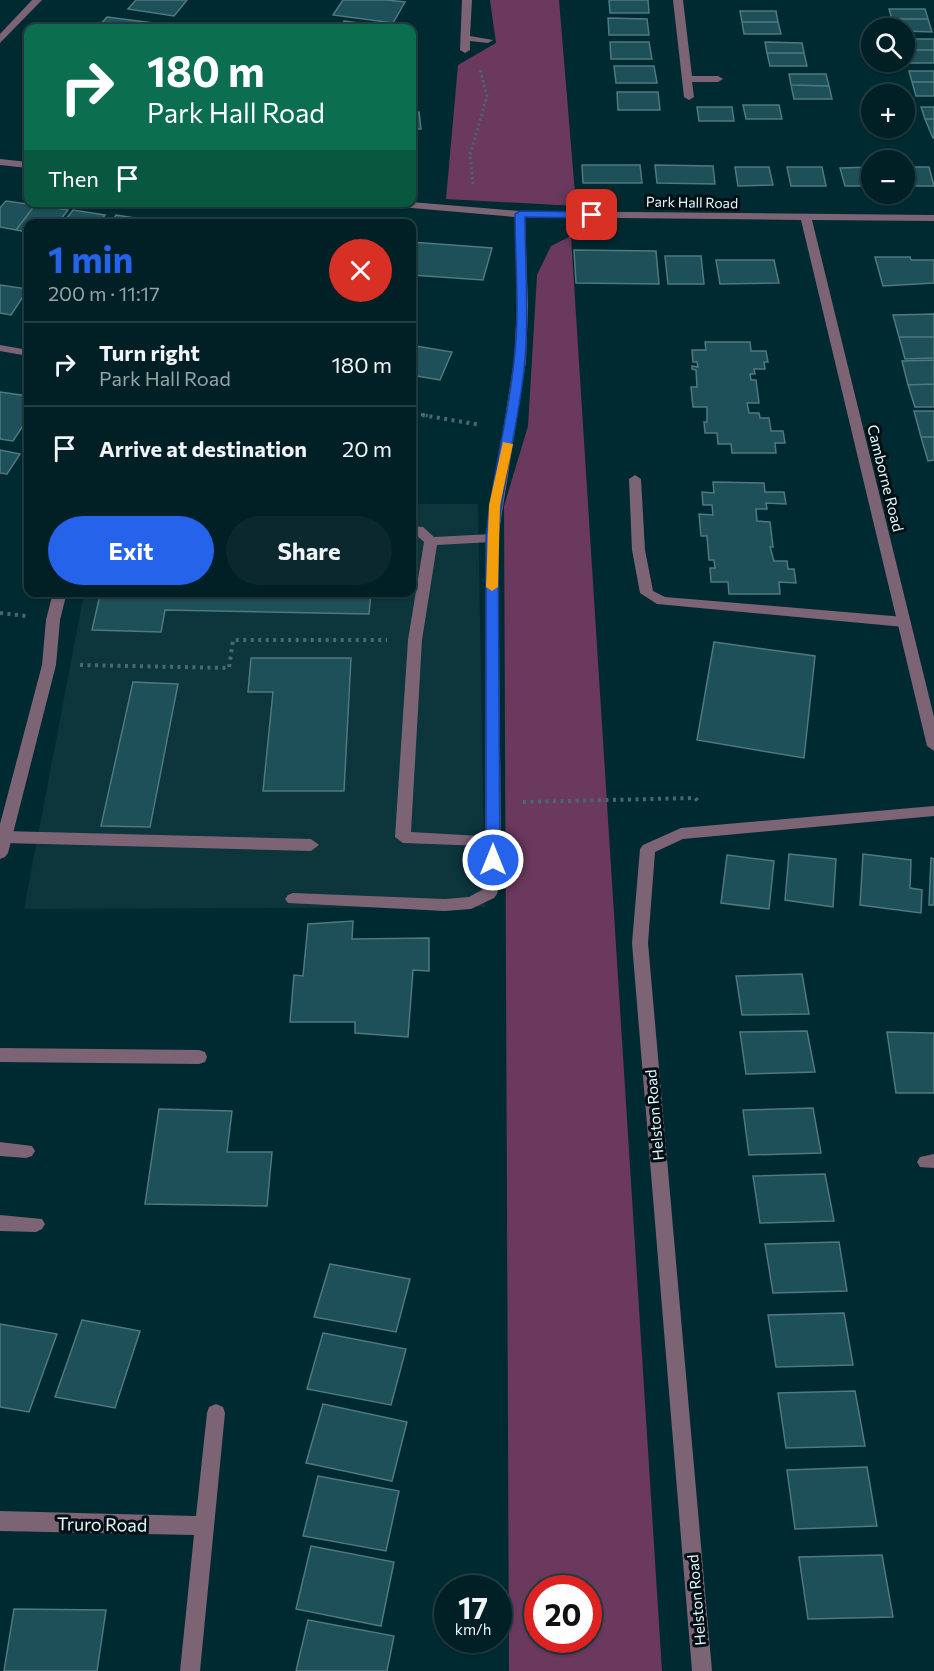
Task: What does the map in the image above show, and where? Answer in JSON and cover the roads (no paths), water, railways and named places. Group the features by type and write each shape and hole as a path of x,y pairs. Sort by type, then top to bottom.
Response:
{"street":[{"path":"0,40 37,0"},
{"path":"466,0 465,44 488,40"},
{"path":"678,0 688,97"},
{"path":"686,79 718,79"},
{"path":"0,162 24,165"},
{"name":"Park Hall Road","path":"416,206 520,214 807,219 934,218"},
{"path":"293,899 445,905 481,900 492,888 492,538 495,505 510,430 520,359 520,214"},
{"name":"Camborne Road","path":"807,219 934,746"},
{"path":"0,348 24,352"},
{"path":"635,479 644,582 647,592 662,602 904,622"},
{"path":"416,530 431,541 492,538"},
{"path":"431,541 415,640 404,837 493,841"},
{"path":"59,597 53,620 49,665 2,845 311,845"},
{"name":"Helston Road","path":"702,1671 640,943 648,849 681,834 934,811"},
{"path":"0,1055 199,1057"},
{"path":"0,1149 26,1151"},
{"path":"0,1223 36,1224"},
{"path":"190,1671 216,1413"},
{"name":"Truro Road","path":"0,1521 204,1526"}]}
